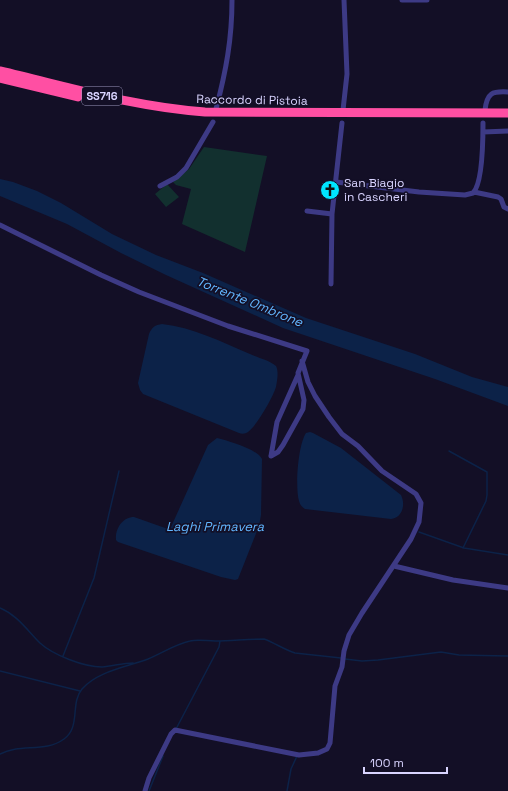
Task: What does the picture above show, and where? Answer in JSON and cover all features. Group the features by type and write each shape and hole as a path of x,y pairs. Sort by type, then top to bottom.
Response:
{"highway":[{"name":"Raccordo di Pistoia","path":"0,71 91,94 184,111 297,113 508,113"},
{"name":"Raccordo di Pistoia","path":"0,78 154,113 197,118 508,119"}],"street":[{"path":"216,109 227,65 231,29 232,0"},
{"path":"344,0 346,74 344,110"},
{"path":"402,0 427,0"},
{"path":"485,110 486,99 489,95 498,92 508,92"},
{"path":"160,186 177,177 186,168 213,122"},
{"path":"331,284 332,214 342,123"},
{"path":"474,192 477,185 481,163 483,123"},
{"path":"483,132 508,132"},
{"path":"336,182 432,193 465,195 474,192 498,197 501,199 504,207 508,209"},
{"path":"307,211 332,214"},
{"path":"0,225 139,292 228,326 307,351 298,370 304,400 303,409 283,445 278,452 271,456 277,422 298,375"},
{"path":"145,791 148,778 171,734 175,730 299,755 325,751 330,743 335,686 351,631 394,566 416,529 421,514 422,503 419,498 412,491 382,471 358,446 342,434 314,396 302,361"},
{"path":"394,566 452,580 508,588"}],"green space":[{"path":"204,147 267,156 245,252 182,224 191,189 176,185 173,182 189,169"},
{"path":"167,184 179,197 166,207 155,194"}],"water":[{"name":"Torrente Ombrone","path":"0,179 37,191 61,203 112,234 156,255 203,273 306,318 415,354 472,377 508,387 508,406 435,379 283,328 166,275 67,224 0,196"},
{"path":"162,324 184,328 207,336 276,366 278,376 274,392 260,418 248,432 244,434 239,433 143,394 138,383 149,334 154,327"},
{"path":"310,432 341,448 401,495 403,507 400,514 391,519 305,509 302,507 299,502 297,486 299,456 303,439 306,433"},
{"name":"Laghi Primavera","path":"217,438 249,449 259,455 262,459 261,515 259,526 238,579 235,580 221,577 118,542 116,540 116,536 118,527 123,521 130,517 134,517 168,529 171,527 208,445"}],"waterway":[{"path":"449,451 487,472 486,501 463,548"},
{"path":"63,656 94,578 119,471"},
{"path":"419,532 464,548 508,555"},
{"path":"0,608 22,623 40,643 69,660 102,667 133,663"},
{"path":"0,754 16,749 49,746 64,739 69,734 74,722 78,695 89,683 113,670 148,659 185,642 196,640 221,641 264,639 295,653 341,658"},
{"path":"176,729 219,647 220,641"},
{"path":"345,659 362,661 378,660 441,652 459,655 508,656"},
{"path":"0,671 80,691"},
{"path":"149,791 163,756"},
{"path":"287,791 291,769 297,756"}],"place":[{"name":"San Biagio in Cascheri","path":"330,190"}]}
